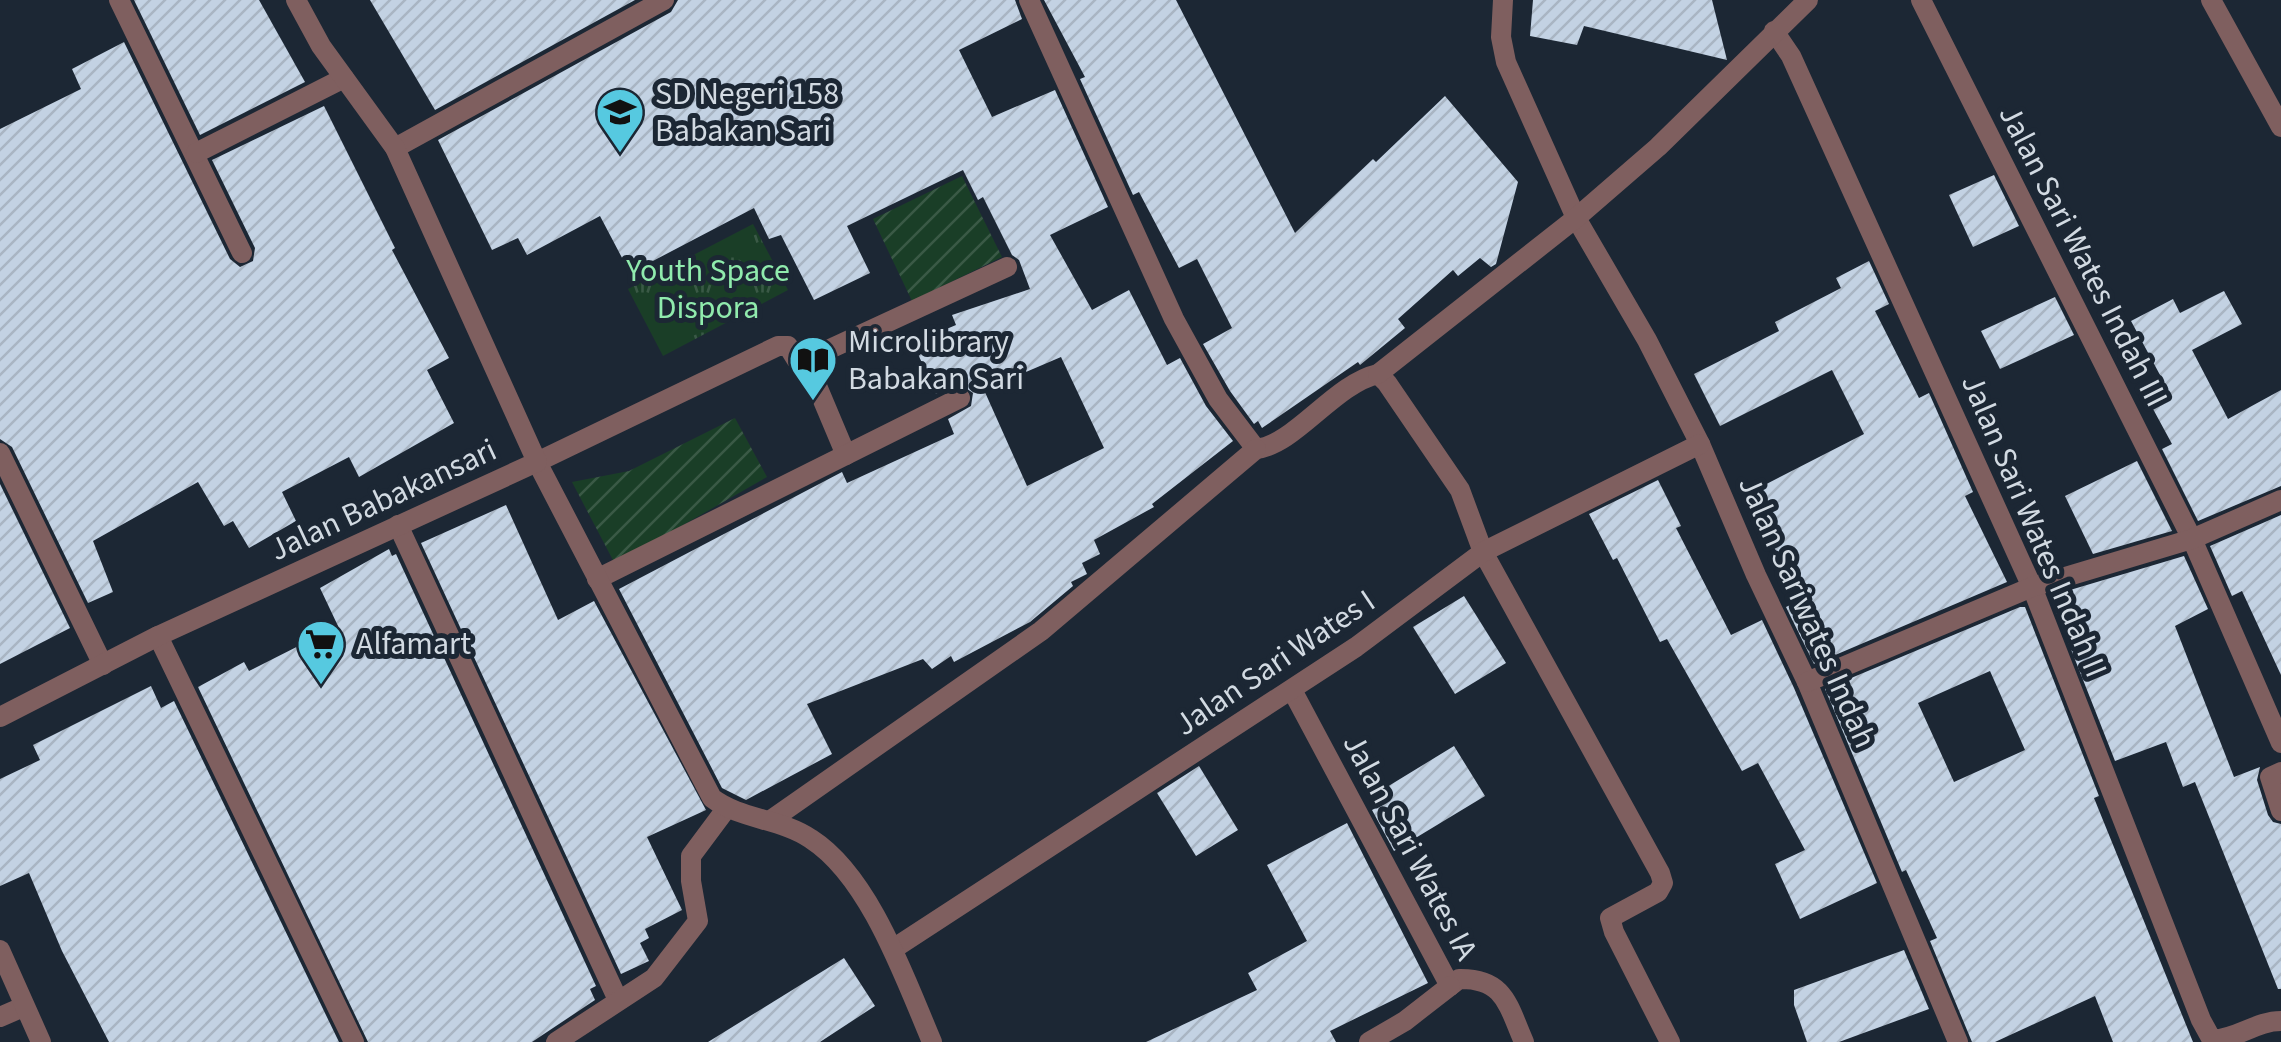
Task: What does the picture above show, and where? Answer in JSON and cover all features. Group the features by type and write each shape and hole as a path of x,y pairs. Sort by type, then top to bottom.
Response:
{"street":[{"path":"119,0 242,253"},
{"name":"Jalan Babakansari","path":"0,716 158,636 537,462 395,148 344,78 296,0"},
{"path":"395,148 664,0"},
{"path":"1029,0 1174,319 1218,399 1256,449"},
{"name":"Jalan Sariwates Indah","path":"1503,0 1501,37 1506,62 1576,218 1647,340 1700,444 1756,575 1808,682 1958,1042"},
{"path":"771,820 1041,630 1256,449 1270,448 1322,406 1367,376 1378,374 1576,218 1658,147 1808,0"},
{"name":"Jalan Sari Wates Indah III","path":"1921,0 2192,539 2281,743"},
{"path":"2210,0 2281,126"},
{"name":"Jalan Sari Wates Indah II","path":"1774,31 1791,56 2032,587 2201,1020 2212,1040 2227,1040"},
{"path":"196,153 344,78"},
{"path":"932,1042 893,949 862,894 837,863 812,839 771,820 726,809 712,798 537,462 778,346 788,346 796,359 806,360 1007,267"},
{"path":"806,360 846,455"},
{"path":"1378,374 1460,490 1483,552 1660,874 1663,882 1658,892 1610,918 1670,1042"},
{"path":"597,579 960,398"},
{"name":"Jalan Sari Wates I","path":"893,949 1356,647 1483,552 1700,444"},
{"path":"0,453 103,665"},
{"path":"1808,682 2032,587 2192,539 2281,500"},
{"path":"398,525 618,1000"},
{"path":"158,636 354,1042"},
{"name":"Jalan Sari Wates IA","path":"1292,690 1450,986 1459,979 1490,982 1503,995 1524,1042"},
{"path":"2281,772 2270,778 2281,811"},
{"path":"556,1042 654,978 698,921 691,856 726,809"},
{"path":"0,950 41,1042"},
{"path":"1368,1042 1450,986"},
{"path":"0,1017 24,1008"},
{"path":"2227,1040 2264,1021 2281,1021"}],"green space":[{"path":"962,176 1002,257 912,301 873,219"},
{"name":"Youth Space Dispora","path":"753,224 788,290 663,356 628,289"},
{"path":"735,418 767,477 615,564 572,482 629,471"}],"building":[{"path":"134,0 259,0 305,82 200,135"},
{"path":"370,0 635,0 435,110"},
{"path":"678,0 1015,0 1022,19 959,50 992,117 1055,90 1108,207 1050,235 1092,310 1129,290 1167,365 1180,358 1206,406 1233,441 1152,504 1154,507 1094,540 1100,554 1082,563 1087,574 1071,582 1073,586 1030,622 954,662 951,656 932,669 923,659 807,704 832,754 746,800 722,788 619,589 842,472 847,483 954,434 948,419 971,406 973,393 960,384 936,394 913,343 956,325 952,315 1030,289 1019,260 1012,255 983,197 978,200 963,170 847,226 870,273 814,300 781,235 769,239 754,208 630,273 600,216 527,255 518,238 492,250 438,140 671,12","holes":["1061,357 1104,448 1027,486 984,390"]},
{"path":"1044,0 1176,0 1295,233 1445,96 1518,182 1496,264 1491,267 1480,258 1458,276 1453,270 1398,319 1405,328 1360,365 1358,362 1262,428 1258,421 1254,424 1203,344 1232,328 1197,259 1179,268 1139,192 1133,195 1080,79 1085,77"},
{"path":"1533,0 1712,0 1727,60 1584,26 1577,45 1530,36"},
{"path":"124,42 230,259 240,267 253,261 255,248 212,160 324,106 395,248 392,250 449,358 427,370 454,423 359,477 349,457 282,492 296,521 249,548 233,521 224,526 198,482 93,541 113,592 88,603 12,447 0,439 0,129 81,89 72,69"},
{"path":"1994,175 2019,226 1973,247 1949,195"},
{"path":"1869,261 1889,304 1875,311 1919,398 1929,393 1973,492 1965,496 2007,582 1814,664 1786,607 1801,600 1747,494 1864,434 1832,370 1720,426 1694,374 1779,331 1775,322 1841,288 1836,278"},
{"path":"2224,291 2242,324 2192,350 2228,419 2281,390 2281,486 2198,521 2162,449 2172,444 2140,385 2160,375 2131,321 2173,299 2180,313"},
{"path":"2055,297 2074,335 2000,369 1981,331"},
{"path":"2137,461 2172,531 2093,554 2065,496"},
{"path":"1658,480 1681,526 1676,528 1731,635 1762,620 1877,883 1800,919 1775,864 1805,850 1758,763 1742,771 1667,639 1660,642 1617,558 1613,560 1589,514"},
{"path":"0,484 70,628 0,664"},
{"path":"506,505 558,620 594,601 706,810 647,837 682,910 645,929 649,938 640,943 649,961 621,974 421,543"},
{"path":"2281,515 2281,675 2242,591 2232,596 2210,546"},
{"path":"389,549 392,556 396,554 596,986 590,989 595,1000 532,1042 368,1042 198,687 244,662 249,671 338,626 320,588"},
{"path":"2184,556 2208,609 2175,626 2234,777 2260,767 2257,780 2268,815 2281,824 2281,989 2195,782 2183,787 2166,742 2115,761 2050,596"},
{"path":"1464,596 1506,663 1455,694 1413,627"},
{"path":"2025,607 2099,796 2094,798 2193,1042 2113,1042 2095,996 1995,1042 1972,1042 1930,941 1937,938 1906,870 1902,872 1825,689","holes":["1990,671 2025,750 1954,782 1918,703"]},
{"path":"151,686 161,708 174,701 339,1042 109,1042 62,951 29,873 0,886 0,779 40,760 33,745"},
{"path":"1454,746 1485,796 1394,851 1372,810 1389,801 1382,790"},
{"path":"1199,766 1238,830 1196,856 1157,793"},
{"path":"1347,823 1428,983 1330,1031 1336,1042 1146,1042 1257,990 1248,973 1307,941 1267,865"},
{"path":"1904,950 1929,1009 1839,1042 1807,1042 1794,1005 1794,990"},
{"path":"844,958 875,1006 820,1042 708,1042"}],"place":[{"name":"SD Negeri 158 Babakan Sari","path":"620,154"},
{"name":"Microlibrary Babakan Sari","path":"813,402"},
{"name":"Alfamart","path":"321,686"}]}
